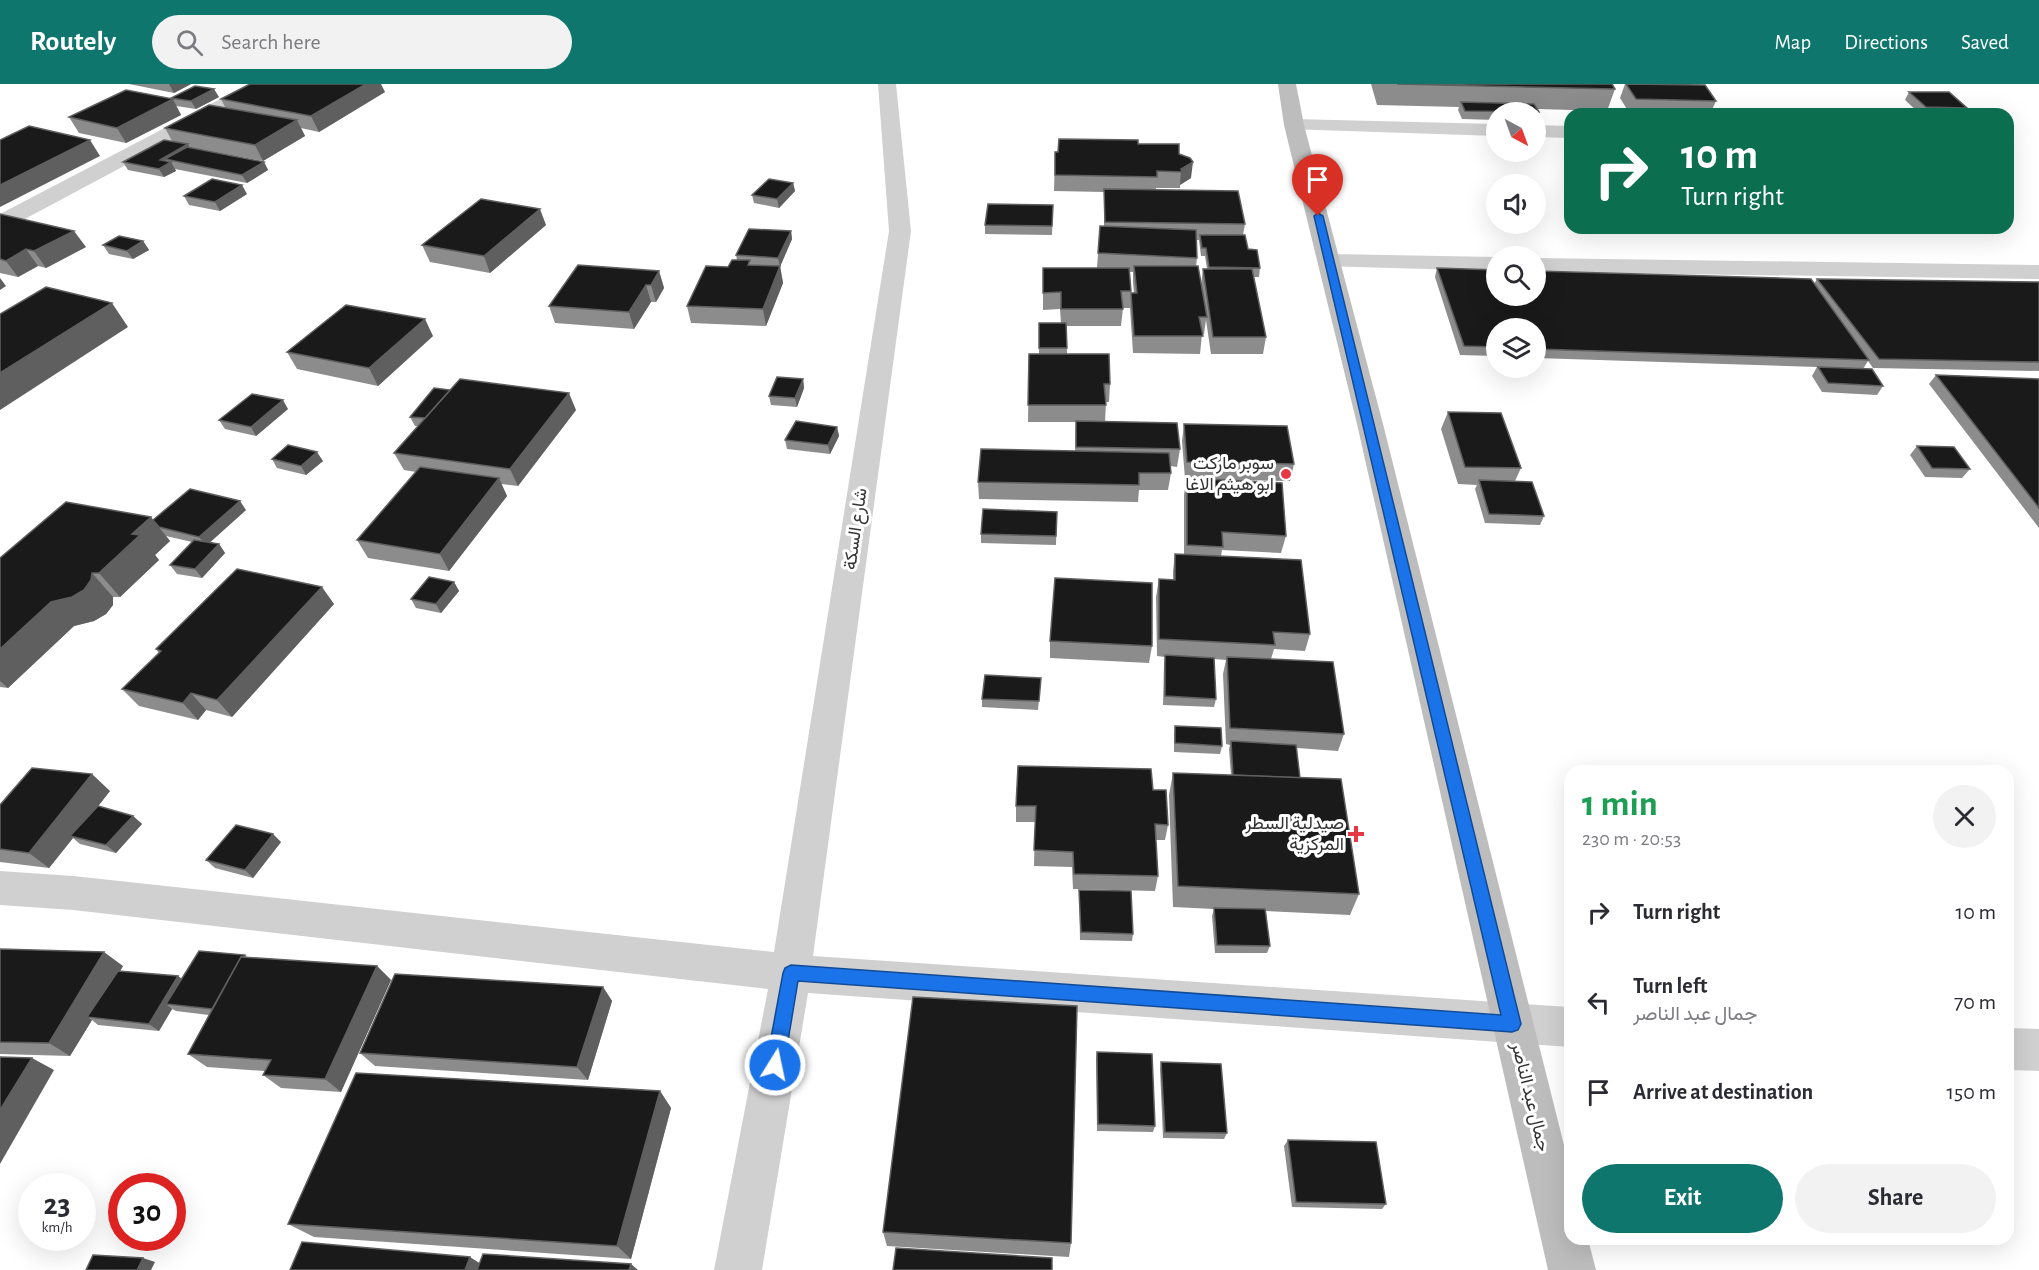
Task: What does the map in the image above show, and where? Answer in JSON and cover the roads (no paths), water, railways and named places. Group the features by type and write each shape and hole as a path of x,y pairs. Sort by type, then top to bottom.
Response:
{"main road":[{"name":"جمال عبد الناصر","path":"1287,84 1294,125 1330,261 1564,1237"},
{"name":"جمال عبد الناصر","path":"1566,1245 1572,1270"}],"street":[{"path":"0,223 263,84"},
{"name":"شارع السكة","path":"738,1270 791,973 900,231 887,84"},
{"path":"1294,125 1486,130"},
{"path":"1546,131 1564,132"},
{"path":"1330,261 1486,264"},
{"path":"1546,265 2039,272"},
{"path":"0,888 85,895 791,973 1564,1027"},
{"path":"2014,1048 2039,1050"}],"place":[{"name":"سوبر ماركت ابو هيثم الاغا","path":"1286,474"},
{"name":"صيدلية السطر المركزية","path":"1356,834"}]}
